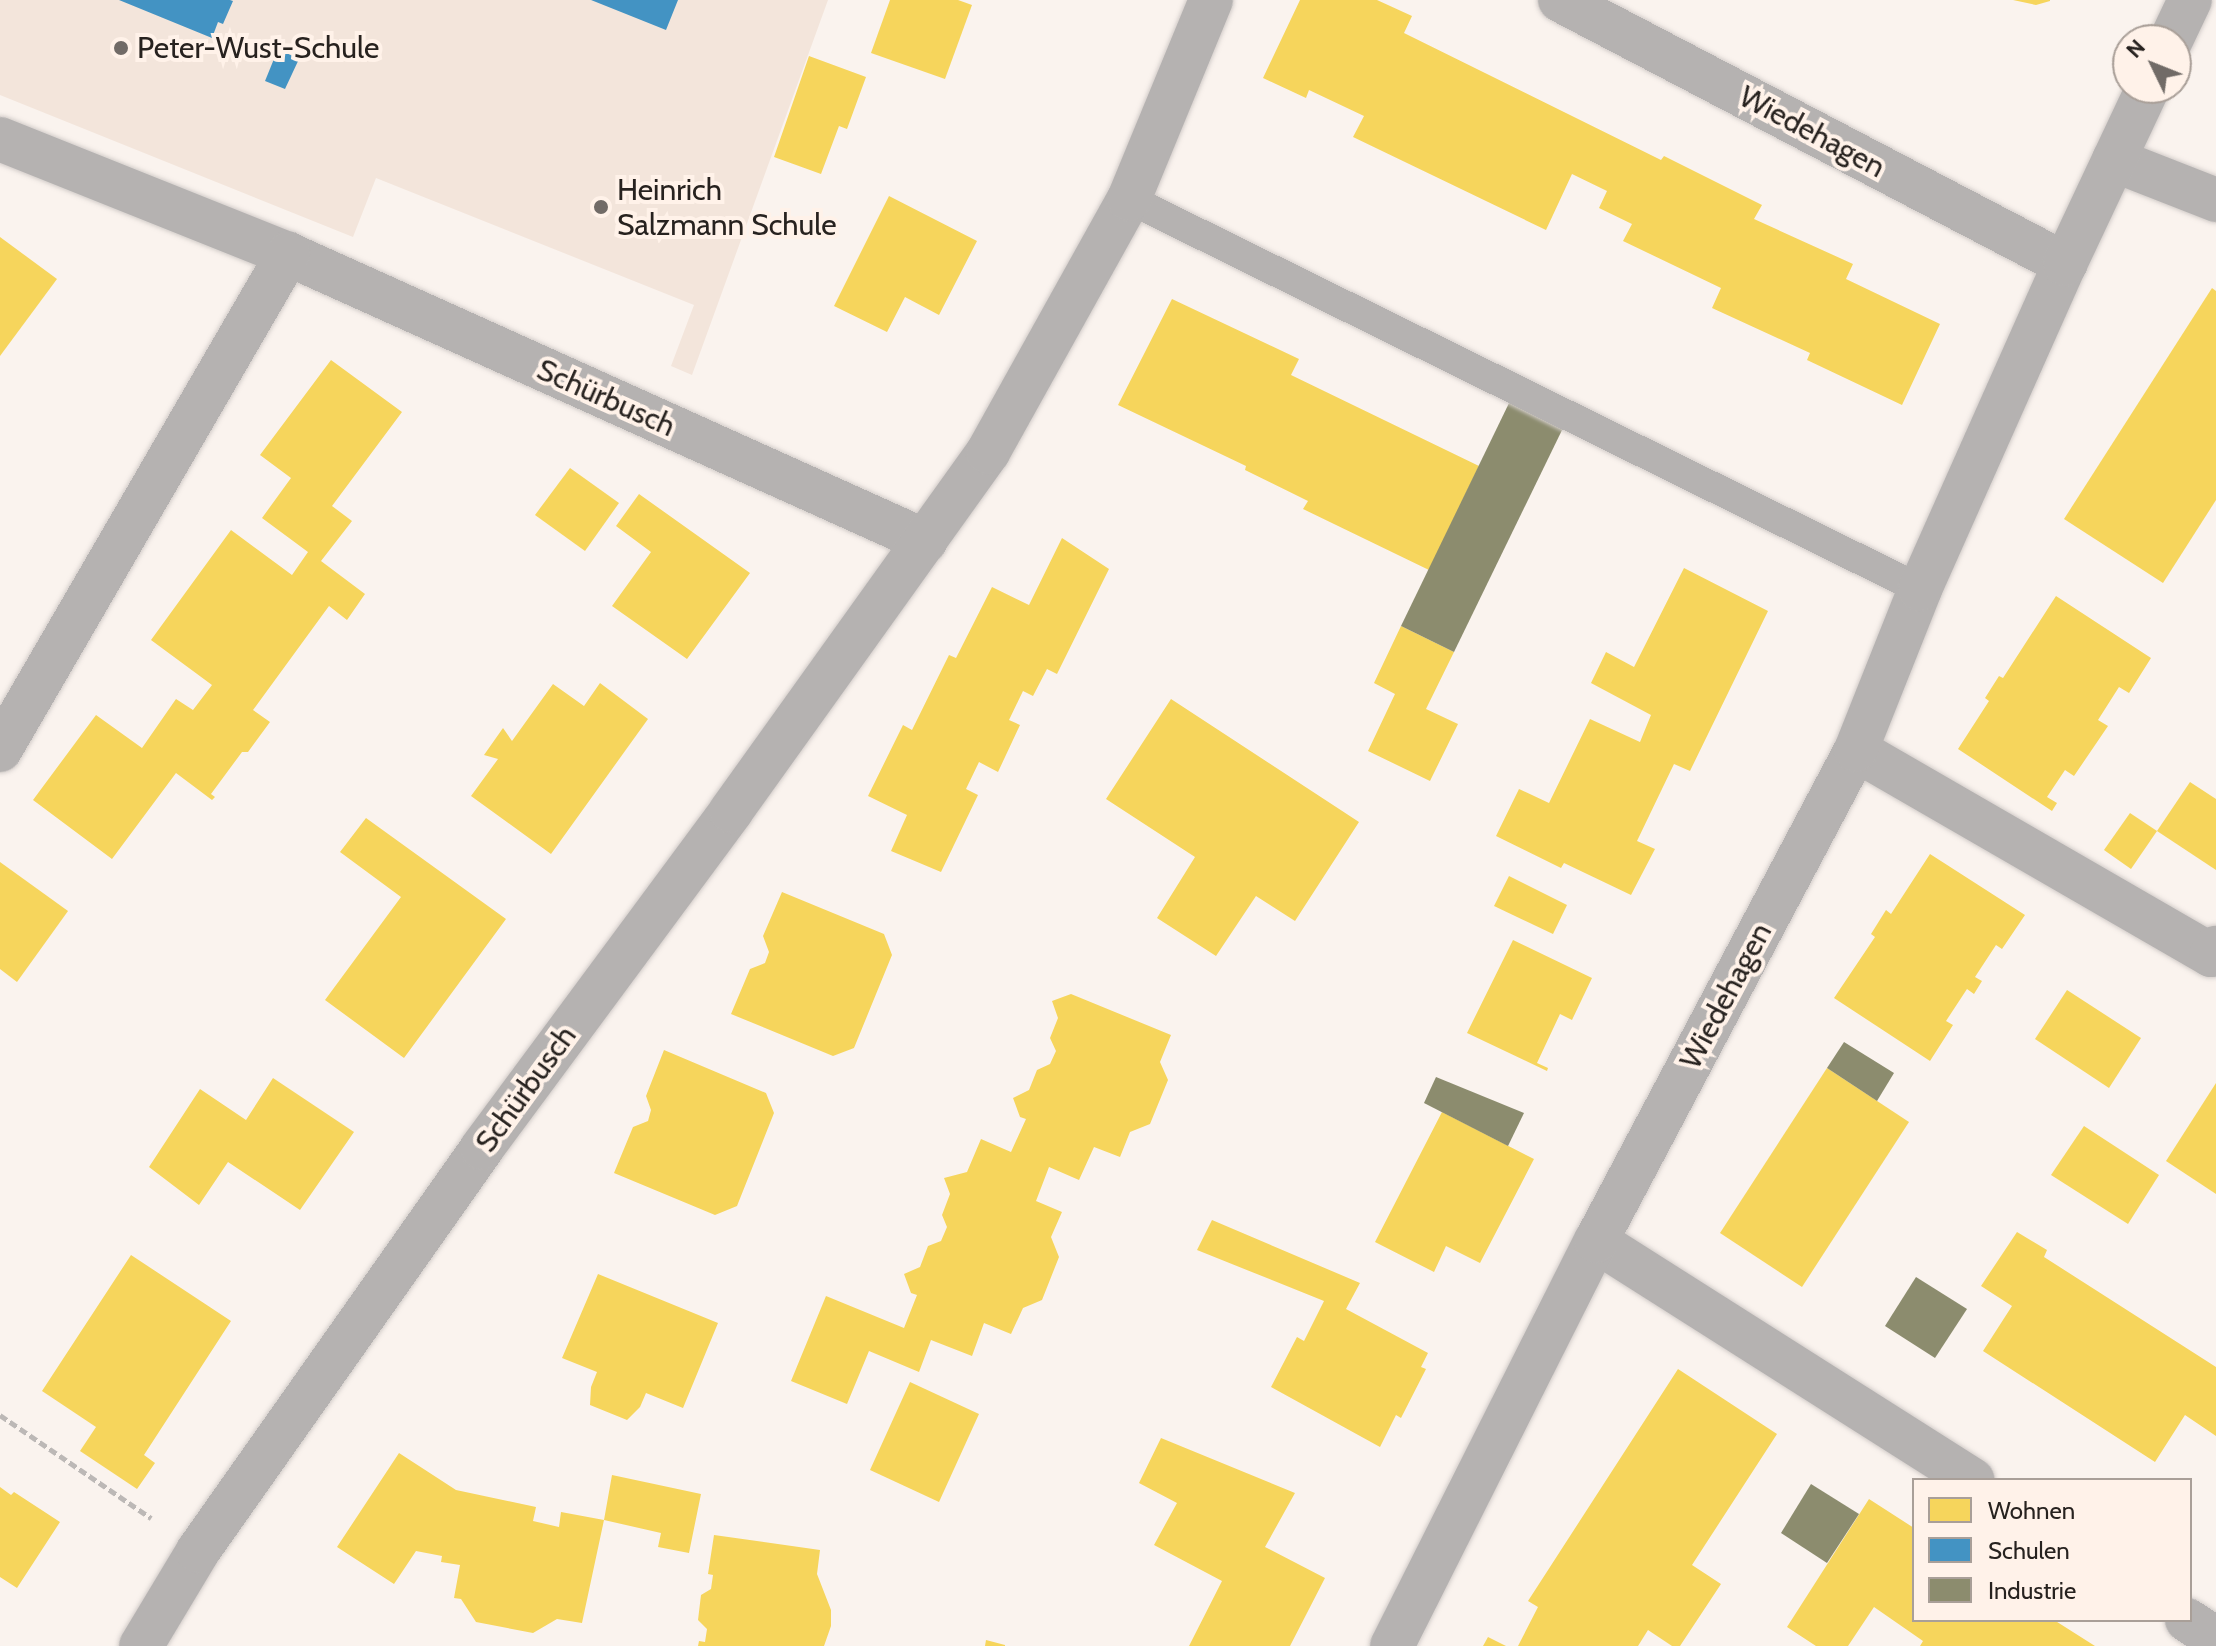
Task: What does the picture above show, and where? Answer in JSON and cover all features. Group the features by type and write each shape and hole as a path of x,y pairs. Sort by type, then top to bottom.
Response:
{"street":[{"name":"Schürbusch","path":"141,1646 198,1551 482,1148 988,452 1129,199 1211,0"},
{"name":"Wiedehagen","path":"1560,0 2065,264"},
{"path":"2179,24 2190,0"},
{"name":"Wiedehagen","path":"1392,1646 1596,1241 1856,750 1920,589 2065,264 2140,104"},
{"name":"Schürbusch","path":"0,139 288,254 925,541"},
{"path":"2114,160 2216,200"},
{"path":"0,750 288,254"},
{"path":"1856,750 2211,955 2216,948"},
{"path":"1596,1241 1970,1478"},
{"path":"2190,1622 2216,1639"}],"lane":[{"path":"1129,199 1920,589"}],"path":[{"path":"0,1415 198,1551"}],"shaded area":[{"name":"Heinrich Salzmann Schule","path":"0,0 828,0 692,375 671,366 694,305 376,178 353,237 0,95"}],"building: Wohnen":[{"path":"890,0 958,0 972,5 945,79 871,53"},
{"path":"1300,0 1377,0 1412,16 1404,33 1661,160 1664,156 1762,205 1754,219 1853,264 1846,279 1940,324 1902,405 1807,360 1810,353 1712,308 1721,288 1623,241 1632,224 1599,208 1607,191 1572,174 1546,230 1353,137 1364,116 1309,90 1306,98 1263,78"},
{"path":"2013,0 2050,0 2050,1 2036,5"},
{"path":"809,56 866,77 847,129 839,126 821,174 774,157"},
{"path":"889,196 977,241 939,315 905,297 887,332 834,306"},
{"path":"0,237 57,279 0,356"},
{"path":"2212,288 2216,291 2216,500 2163,583 2064,519"},
{"path":"1172,299 1299,359 1291,375 1479,466 1429,570 1303,509 1308,501 1245,470 1246,466 1118,405"},
{"path":"331,360 402,412 332,506 352,521 321,561 365,594 347,620 329,606 253,710 270,722 248,752 242,752 211,794 215,797 212,800 176,773 112,859 33,800 96,715 142,748 176,699 193,710 212,685 151,640 231,530 292,575 308,552 262,518 291,478 260,455"},
{"path":"570,468 619,503 585,551 535,515"},
{"path":"639,494 750,573 687,659 612,606 651,552 616,526"},
{"path":"1062,538 1109,569 1057,674 1047,669 1033,696 1023,691 1009,720 1020,725 998,772 979,762 966,789 978,795 941,872 891,851 907,815 868,796 903,725 912,730 949,655 956,658 992,587 1029,605"},
{"path":"1684,568 1768,611 1690,771 1674,764 1637,841 1655,849 1631,895 1564,863 1561,868 1496,836 1519,789 1549,803 1590,719 1640,742 1651,715 1591,683 1606,652 1634,667"},
{"path":"2056,596 2151,658 2129,693 2119,687 2098,720 2108,726 2074,776 2065,770 2047,797 2057,803 2052,811 1958,749 1989,701 1985,698 1999,676 2003,678"},
{"path":"1401,626 1454,652 1426,709 1458,724 1430,781 1368,751 1395,694 1374,683"},
{"path":"600,683 648,719 551,854 471,796 498,759 484,755 503,728 512,741 553,684 584,706"},
{"path":"1171,699 1359,822 1295,921 1256,896 1216,956 1157,918 1195,857 1106,799"},
{"path":"2190,782 2216,799 2216,870 2157,831"},
{"path":"2130,813 2157,831 2131,869 2104,850"},
{"path":"366,818 506,919 404,1058 325,1000 401,897 340,852"},
{"path":"1930,854 2025,915 2002,949 1996,945 1975,977 1982,981 1974,994 1967,989 1946,1021 1953,1025 1930,1061 1834,998 1875,937 1871,934 1886,910 1891,914"},
{"path":"0,862 68,911 17,982 0,969"},
{"path":"1509,876 1567,905 1553,934 1494,906"},
{"path":"782,892 884,934 892,955 854,1048 833,1056 731,1014 750,969 765,963 769,952 763,936"},
{"path":"1513,940 1592,978 1572,1020 1560,1014 1537,1063 1548,1068 1547,1071 1467,1033"},
{"path":"2067,990 2141,1038 2109,1088 2035,1039"},
{"path":"1071,994 1171,1035 1160,1062 1168,1080 1150,1124 1130,1132 1120,1157 1094,1147 1079,1180 1049,1167 1036,1201 1062,1212 1051,1237 1059,1257 1042,1300 1023,1308 1011,1334 984,1323 972,1356 931,1340 919,1372 869,1351 847,1404 791,1381 826,1296 904,1328 917,1295 911,1293 904,1274 920,1267 928,1246 941,1241 947,1227 942,1215 950,1194 944,1178 967,1172 981,1139 1011,1152 1026,1119 1020,1117 1013,1098 1029,1090 1037,1070 1050,1064 1056,1051 1050,1038 1058,1018 1052,1001"},
{"path":"664,1050 766,1093 774,1113 737,1206 715,1215 614,1173 633,1127 648,1121 651,1110 646,1096"},
{"path":"1827,1068 1909,1122 1802,1287 1720,1233"},
{"path":"273,1078 354,1132 300,1210 228,1162 199,1205 149,1167 200,1089 246,1120"},
{"path":"2216,1083 2216,1194 2166,1161"},
{"path":"1442,1112 1534,1159 1480,1263 1446,1246 1434,1272 1375,1242"},
{"path":"2084,1126 2159,1175 2128,1224 2051,1175"},
{"path":"1212,1220 1360,1283 1346,1309 1428,1353 1421,1367 1426,1369 1401,1418 1396,1415 1380,1447 1271,1387 1297,1337 1304,1341 1324,1301 1197,1250"},
{"path":"2017,1232 2047,1250 2044,1257 2216,1367 2216,1436 2185,1415 2155,1462 1983,1351 2012,1306 1981,1286"},
{"path":"131,1255 231,1321 144,1455 155,1463 137,1489 80,1451 96,1427 42,1391"},
{"path":"598,1274 718,1323 683,1408 646,1393 640,1407 627,1420 590,1405 591,1387 597,1372 562,1358"},
{"path":"1678,1369 1777,1434 1692,1565 1721,1584 1680,1646 1672,1646 1648,1630 1638,1646 1518,1646 1538,1607 1528,1601"},
{"path":"910,1382 979,1414 939,1502 870,1470"},
{"path":"1161,1438 1295,1493 1265,1547 1325,1578 1290,1646 1189,1646 1222,1581 1154,1545 1177,1503 1139,1483"},
{"path":"399,1453 456,1490 536,1507 533,1521 559,1527 561,1512 604,1520 582,1623 557,1619 533,1633 476,1622 461,1599 454,1598 460,1565 441,1562 442,1556 416,1551 394,1584 337,1547"},
{"path":"612,1475 701,1494 689,1553 658,1547 661,1533 604,1520"},
{"path":"0,1487 11,1495 14,1492 60,1522 17,1588 0,1577"},
{"path":"1869,1499 1912,1527 1912,1622 2057,1622 2095,1646 1920,1646 1923,1641 1874,1607 1848,1646 1816,1646 1787,1627"},
{"path":"714,1535 820,1550 817,1574 831,1610 831,1626 824,1646 698,1646 699,1641 705,1642 707,1629 698,1620 701,1595 711,1589 713,1575 708,1574"},
{"path":"1488,1637 1506,1646 1483,1646"},
{"path":"986,1640 1005,1645 1005,1646 985,1646"}],"building: Schulen":[{"path":"119,0 233,1 223,24 218,22 212,38"},
{"path":"591,0 678,0 666,30"},
{"path":"278,49 299,59 285,89 265,81"}],"building: Industrie":[{"path":"1511,399 1564,426 1454,652 1401,626"},
{"path":"1844,1042 1894,1073 1877,1101 1827,1068"},
{"path":"1436,1077 1524,1113 1508,1146 1424,1103"},
{"path":"1916,1277 1967,1309 1935,1358 1885,1326"},
{"path":"1811,1484 1859,1514 1827,1563 1781,1533"}],"place":[{"name":"Peter-Wust-Schule","path":"121,48"},
{"name":"Heinrich Salzmann Schule","path":"601,207"}]}
